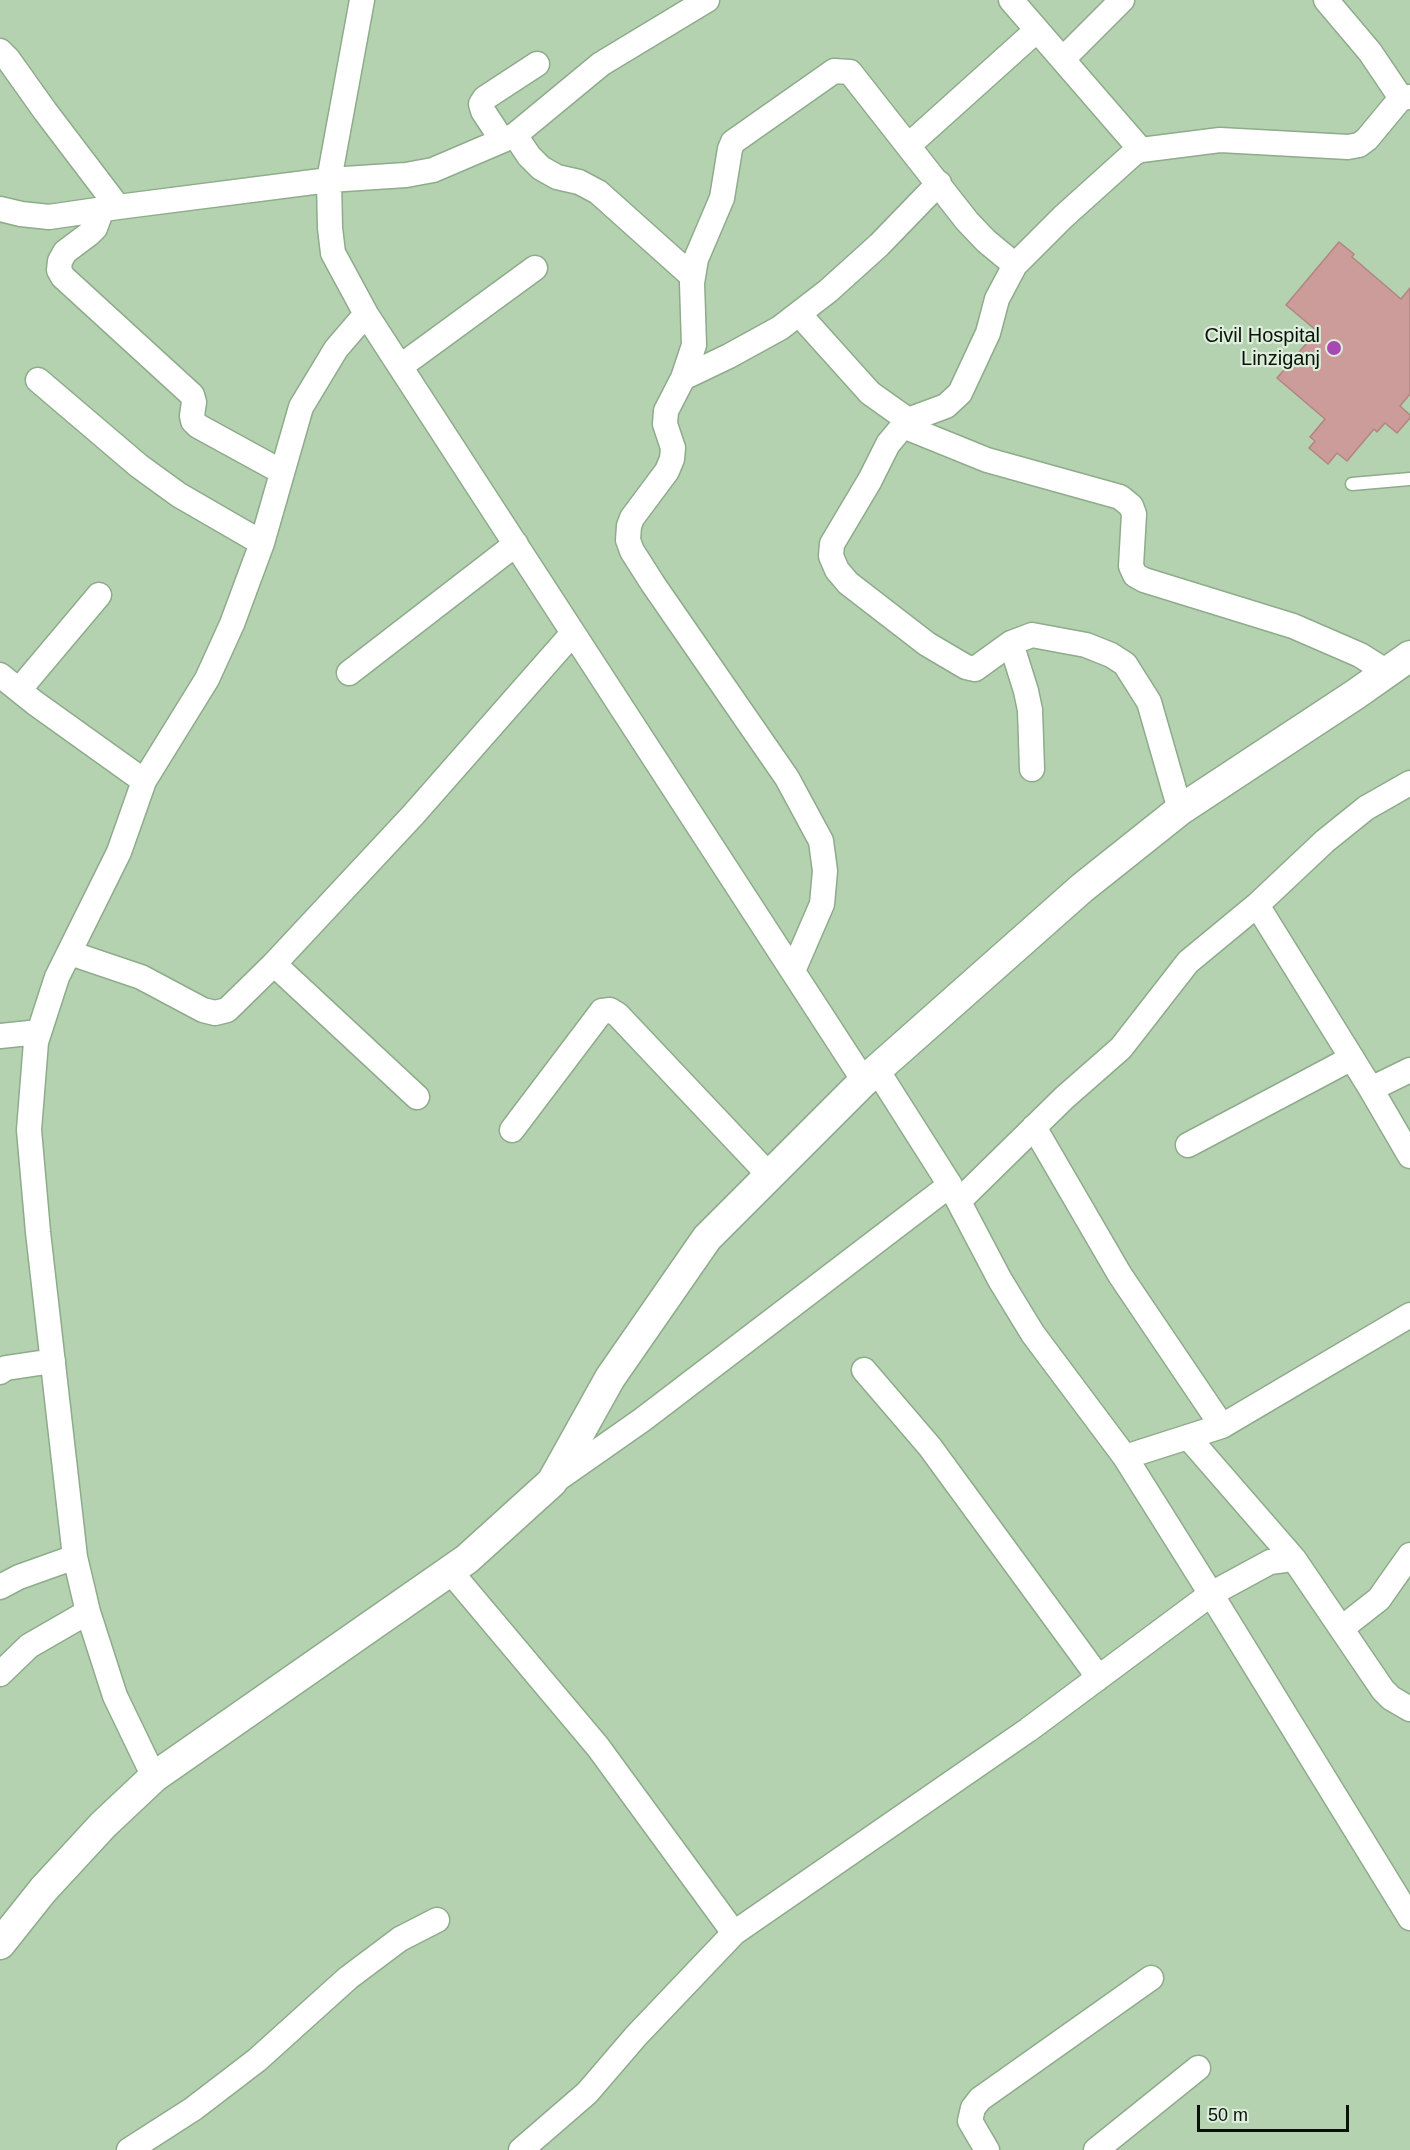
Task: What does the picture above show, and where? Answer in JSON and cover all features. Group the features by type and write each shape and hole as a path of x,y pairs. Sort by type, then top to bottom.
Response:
{"street":[{"path":"362,0 329,180 333,253 366,314 793,971 954,1193 1000,1280 1033,1334 1125,1457 1410,1918"},
{"path":"0,209 49,218 104,215 329,180 406,175 433,170 509,138 601,64 706,0"},
{"path":"1011,0 1141,150"},
{"path":"1063,59 1122,0"},
{"path":"1180,810 1149,702 1125,664 1112,655 1086,645 1032,635 1011,643 975,669 966,667 927,644 848,583 837,570 831,556 832,544 870,480 888,444 905,423 946,406 960,393 988,333 998,299 1015,265 1063,217 1134,153 1141,150 1220,140 1348,147 1359,145 1367,139 1405,97 1326,0"},
{"path":"909,145 1037,30"},
{"path":"0,51 45,111 104,215"},
{"path":"537,64 485,98 481,104 483,111 541,168 557,177 579,182 598,192 693,277"},
{"path":"793,971 822,904 825,871 821,841 787,778 653,584 632,551 628,540 632,519 667,471 672,459 673,448 665,424 666,411 683,378 694,345 693,277 696,259 722,198 727,158 733,142 834,71 850,72 967,220 986,241 1015,265"},
{"path":"683,378 780,328 799,314 879,245 939,183"},
{"path":"104,215 89,234 65,252 60,261 59,270 63,277 192,395 194,402 192,416 198,426 282,472"},
{"path":"401,366 535,268"},
{"path":"154,1777 115,1696 88,1612 75,1557 29,1130 36,1042 57,977 119,852 144,781 207,679 232,624 262,543 301,407 336,349 366,314"},
{"path":"799,314 870,393 905,423 987,460 1120,497 1131,506 1134,514 1131,566 1135,575 1144,580 1293,626 1360,655 1398,664"},
{"path":"38,380 139,466 179,495 262,543"},
{"path":"349,672 516,544"},
{"path":"19,690 99,595"},
{"path":"70,953 141,977 203,1010 215,1013 227,1010 274,964 413,815 573,633"},
{"path":"1011,643 1026,691 1032,769"},
{"path":"0,1944 43,1890 103,1826 154,1777 467,1559 552,1482 610,1378 707,1238 870,1075 1082,888 1180,810 1398,664"},
{"path":"0,675 144,781"},
{"path":"545,1488 954,1193 1034,1127 1121,1048 1188,962 1257,905 1325,841 1366,808 1410,783"},
{"path":"1257,905 1410,1156"},
{"path":"274,964 417,1097"},
{"path":"512,1130 602,1011 610,1011 618,1015 770,1176"},
{"path":"0,1036 39,1032"},
{"path":"1188,1145 1352,1058"},
{"path":"1371,1089 1410,1070"},
{"path":"1034,1127 1120,1275 1222,1426"},
{"path":"1125,1457 1222,1426 1410,1315"},
{"path":"0,1372 6,1368 53,1360"},
{"path":"864,1370 930,1447 1097,1678"},
{"path":"1188,1437 1294,1559 1383,1690 1390,1698 1410,1710"},
{"path":"1342,1628 1379,1599 1410,1555"},
{"path":"0,1587 19,1577 75,1557"},
{"path":"521,2150 587,2093 636,2036 734,1933 1028,1730 1211,1594 1270,1562 1285,1560"},
{"path":"450,1571 598,1747 734,1933"},
{"path":"0,1674 29,1646 88,1612"},
{"path":"129,2150 193,2109 257,2060 348,1978 400,1940 437,1920"},
{"path":"987,2150 970,2121 973,2108 980,2099 1151,1978"},
{"path":"1096,2150 1198,2068"}],"lane":[{"path":"1352,484 1410,479"}],"building":[{"path":"1339,242 1354,254 1352,257 1401,299 1410,288 1410,394 1400,406 1410,415 1410,418 1397,433 1385,423 1377,432 1374,429 1347,461 1337,453 1328,464 1309,448 1315,441 1310,437 1325,419 1277,378 1317,331 1286,305"}],"place":[{"name":"Civil Hospital Linziganj","path":"1334,348"}]}
